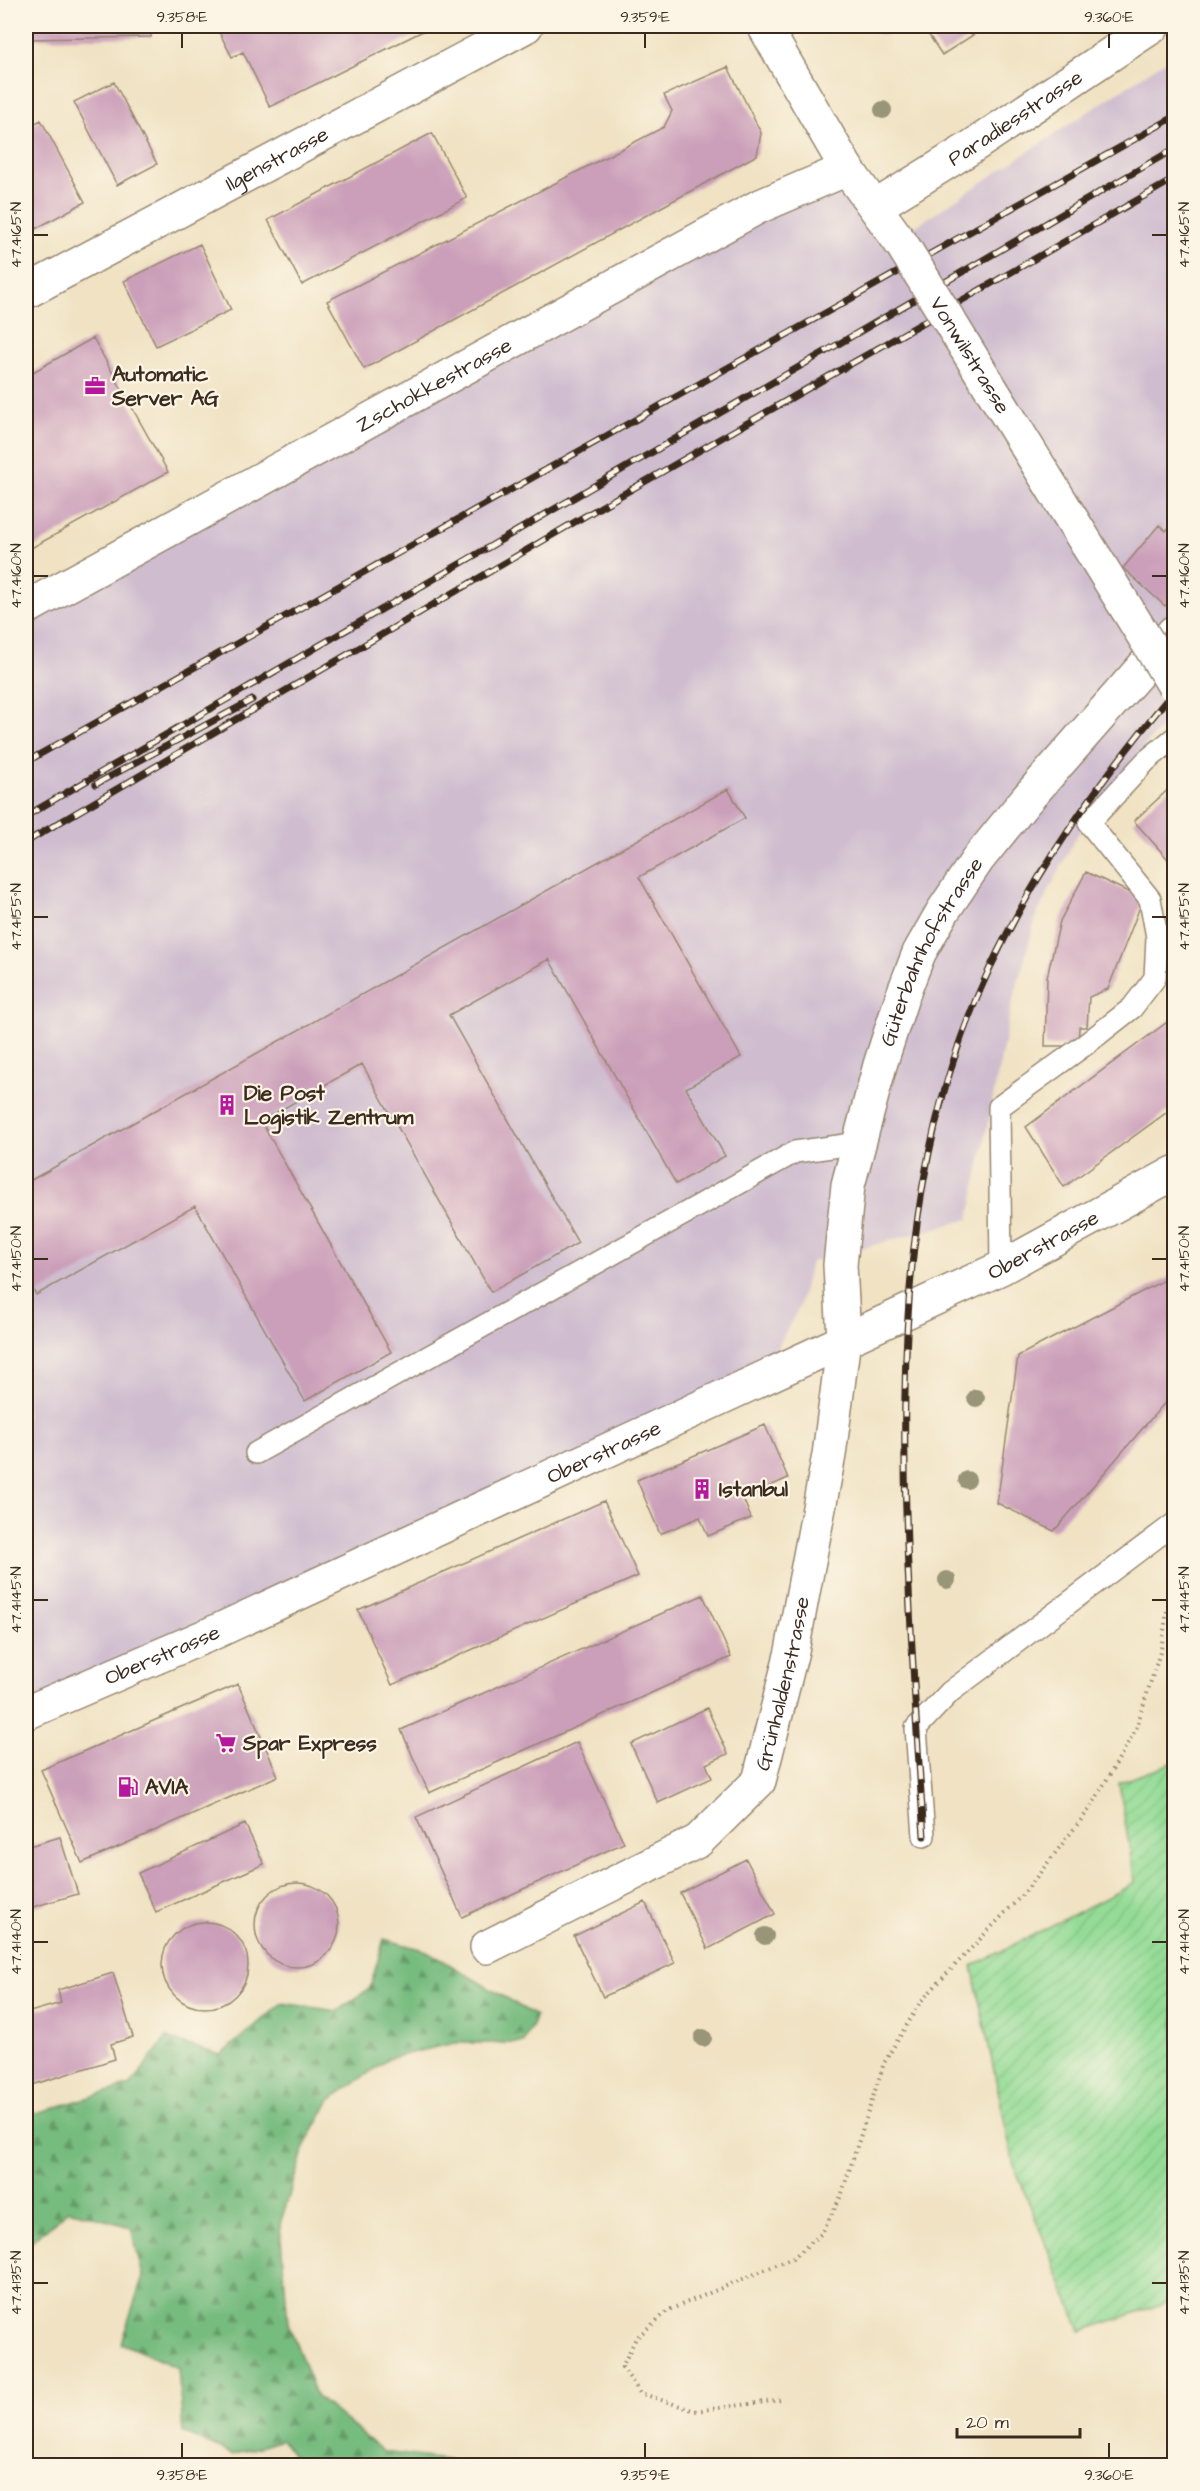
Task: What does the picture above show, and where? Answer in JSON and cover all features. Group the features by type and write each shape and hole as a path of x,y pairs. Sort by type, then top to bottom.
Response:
{"street":[{"name":"Ilgenstrasse","path":"26,292 526,26"},
{"name":"Vonwilstrasse","path":"764,26 847,169 903,246 1174,684"},
{"name":"Paradiesstrasse","path":"875,207 934,172 1153,26"},
{"name":"Zschokkestrasse","path":"26,608 758,207 847,169"},
{"name":"Güterbahnhofstrasse","path":"844,1340 840,1265 842,1223 848,1185 880,1065 919,953 943,911 978,859 1026,800 1174,632"},
{"name":"Oberstrasse","path":"26,1713 226,1627 1001,1268 1174,1174"},
{"name":"Grünhaldenstrasse","path":"487,1947 698,1841 759,1781 794,1639 829,1455 844,1340"}],"lane":[{"path":"1001,1268 999,1107 1132,1008 1155,978 1157,937 1150,899 1089,822 1146,761 1174,738"},
{"path":"256,1453 795,1152 860,1143"},
{"path":"924,1836 916,1728 950,1692 1174,1524"}],"path":[{"path":"809,34 830,26"},
{"path":"780,2400 694,2411 640,2393 622,2367 636,2338 669,2310 793,2258 822,2233 841,2196 884,2063 921,2001 1025,1892 1091,1807 1136,1729 1161,1650 1174,1568"}],"shaded area":[{"path":"1174,55 1174,713 1140,751 1077,835 1037,914 1010,1012 969,1219 811,1262 799,1307 760,1380 26,1713 26,608 847,169 898,238"}],"green space":[{"path":"1174,1762 1174,2300 1081,2331 1014,2166 972,1966 1135,1883 1119,1783"},
{"path":"384,1939 427,1951 536,2016 524,2043 454,2043 390,2058 330,2100 305,2145 280,2224 288,2323 317,2397 384,2452 484,2465 300,2465 282,2440 233,2455 183,2432 178,2368 121,2343 143,2276 131,2227 69,2210 26,2246 26,2136 29,2135 29,2115 131,2085 166,2038 220,2055 282,2003 337,2011 370,1988"},
{"path":"842,2459 846,2465 767,2465"}],"building":[{"path":"26,26 151,26 151,37 26,39"},
{"path":"216,26 285,26 287,30 295,26 433,26 270,107 243,52 232,57"},
{"path":"855,26 901,26 884,35"},
{"path":"923,26 987,26 942,55"},
{"path":"728,67 761,133 757,155 364,369 327,301 664,127 672,111 664,95"},
{"path":"114,82 157,164 117,185 74,102"},
{"path":"41,120 85,202 26,234 26,128"},
{"path":"432,133 467,198 302,285 268,220"},
{"path":"200,244 231,310 156,346 124,281"},
{"path":"93,338 168,472 26,551 26,376"},
{"path":"1174,521 1174,596 1165,606 1123,568 1159,525 1166,531"},
{"path":"1174,784 1174,866 1134,821"},
{"name":"Die Post Logistik Zentrum","path":"728,789 745,818 639,877 741,1057 686,1088 725,1156 676,1184 549,959 449,1015 578,1243 491,1292 362,1064 261,1121 391,1352 305,1401 195,1206 36,1295 26,1276 26,1183"},
{"path":"1086,872 1143,899 1108,989 1089,997 1087,1027 1079,1027 1078,1046 1045,1046 1047,977 1060,921"},
{"path":"1174,1017 1174,1107 1064,1187 1026,1127"},
{"path":"1174,1275 1174,1392 1054,1531 997,1503 1018,1356"},
{"name":"Istanbul","path":"765,1425 788,1478 743,1498 751,1518 708,1536 700,1517 660,1534 637,1480"},
{"path":"604,1501 638,1576 392,1685 358,1610"},
{"path":"703,1595 731,1657 429,1793 401,1730"},
{"name":"AVIA","path":"238,1684 278,1776 82,1863 41,1770"},
{"path":"707,1708 728,1754 706,1764 712,1778 658,1803 631,1744"},
{"path":"577,1742 624,1843 462,1917 416,1817"},
{"path":"245,1824 264,1864 156,1912 138,1873"},
{"path":"60,1837 78,1894 26,1909 26,1847"},
{"path":"746,1859 775,1914 708,1949 680,1893"},
{"path":"297,1883 313,1886 327,1895 336,1909 339,1925 336,1941 327,1955 313,1964 297,1967 281,1964 267,1955 258,1941 255,1925 258,1909 267,1895 281,1886"},
{"path":"645,1902 675,1963 603,1997 574,1936"},
{"path":"205,1922 229,1929 241,1941 248,1965 241,1989 229,2001 205,2008 181,2001 169,1989 162,1965 169,1941 181,1929"},
{"path":"113,1973 133,2037 111,2044 115,2059 26,2087 26,2013 61,2003 58,1990"}],"railway":[{"path":"26,762 1174,117"},
{"path":"26,816 1174,149"},
{"path":"26,842 604,505 1174,179"},
{"path":"924,1836 907,1544 905,1397 907,1324 913,1251 924,1179 939,1108 961,1039 989,970 1028,895 1096,790 1174,691"},
{"path":"96,784 252,700"}],"place":[{"name":"Automatic Server AG","path":"95,386"},
{"name":"Die Post Logistik Zentrum","path":"227,1105"},
{"name":"Istanbul","path":"702,1489"},
{"name":"Spar Express","path":"226,1743"},
{"name":"AVIA","path":"128,1787"}]}
